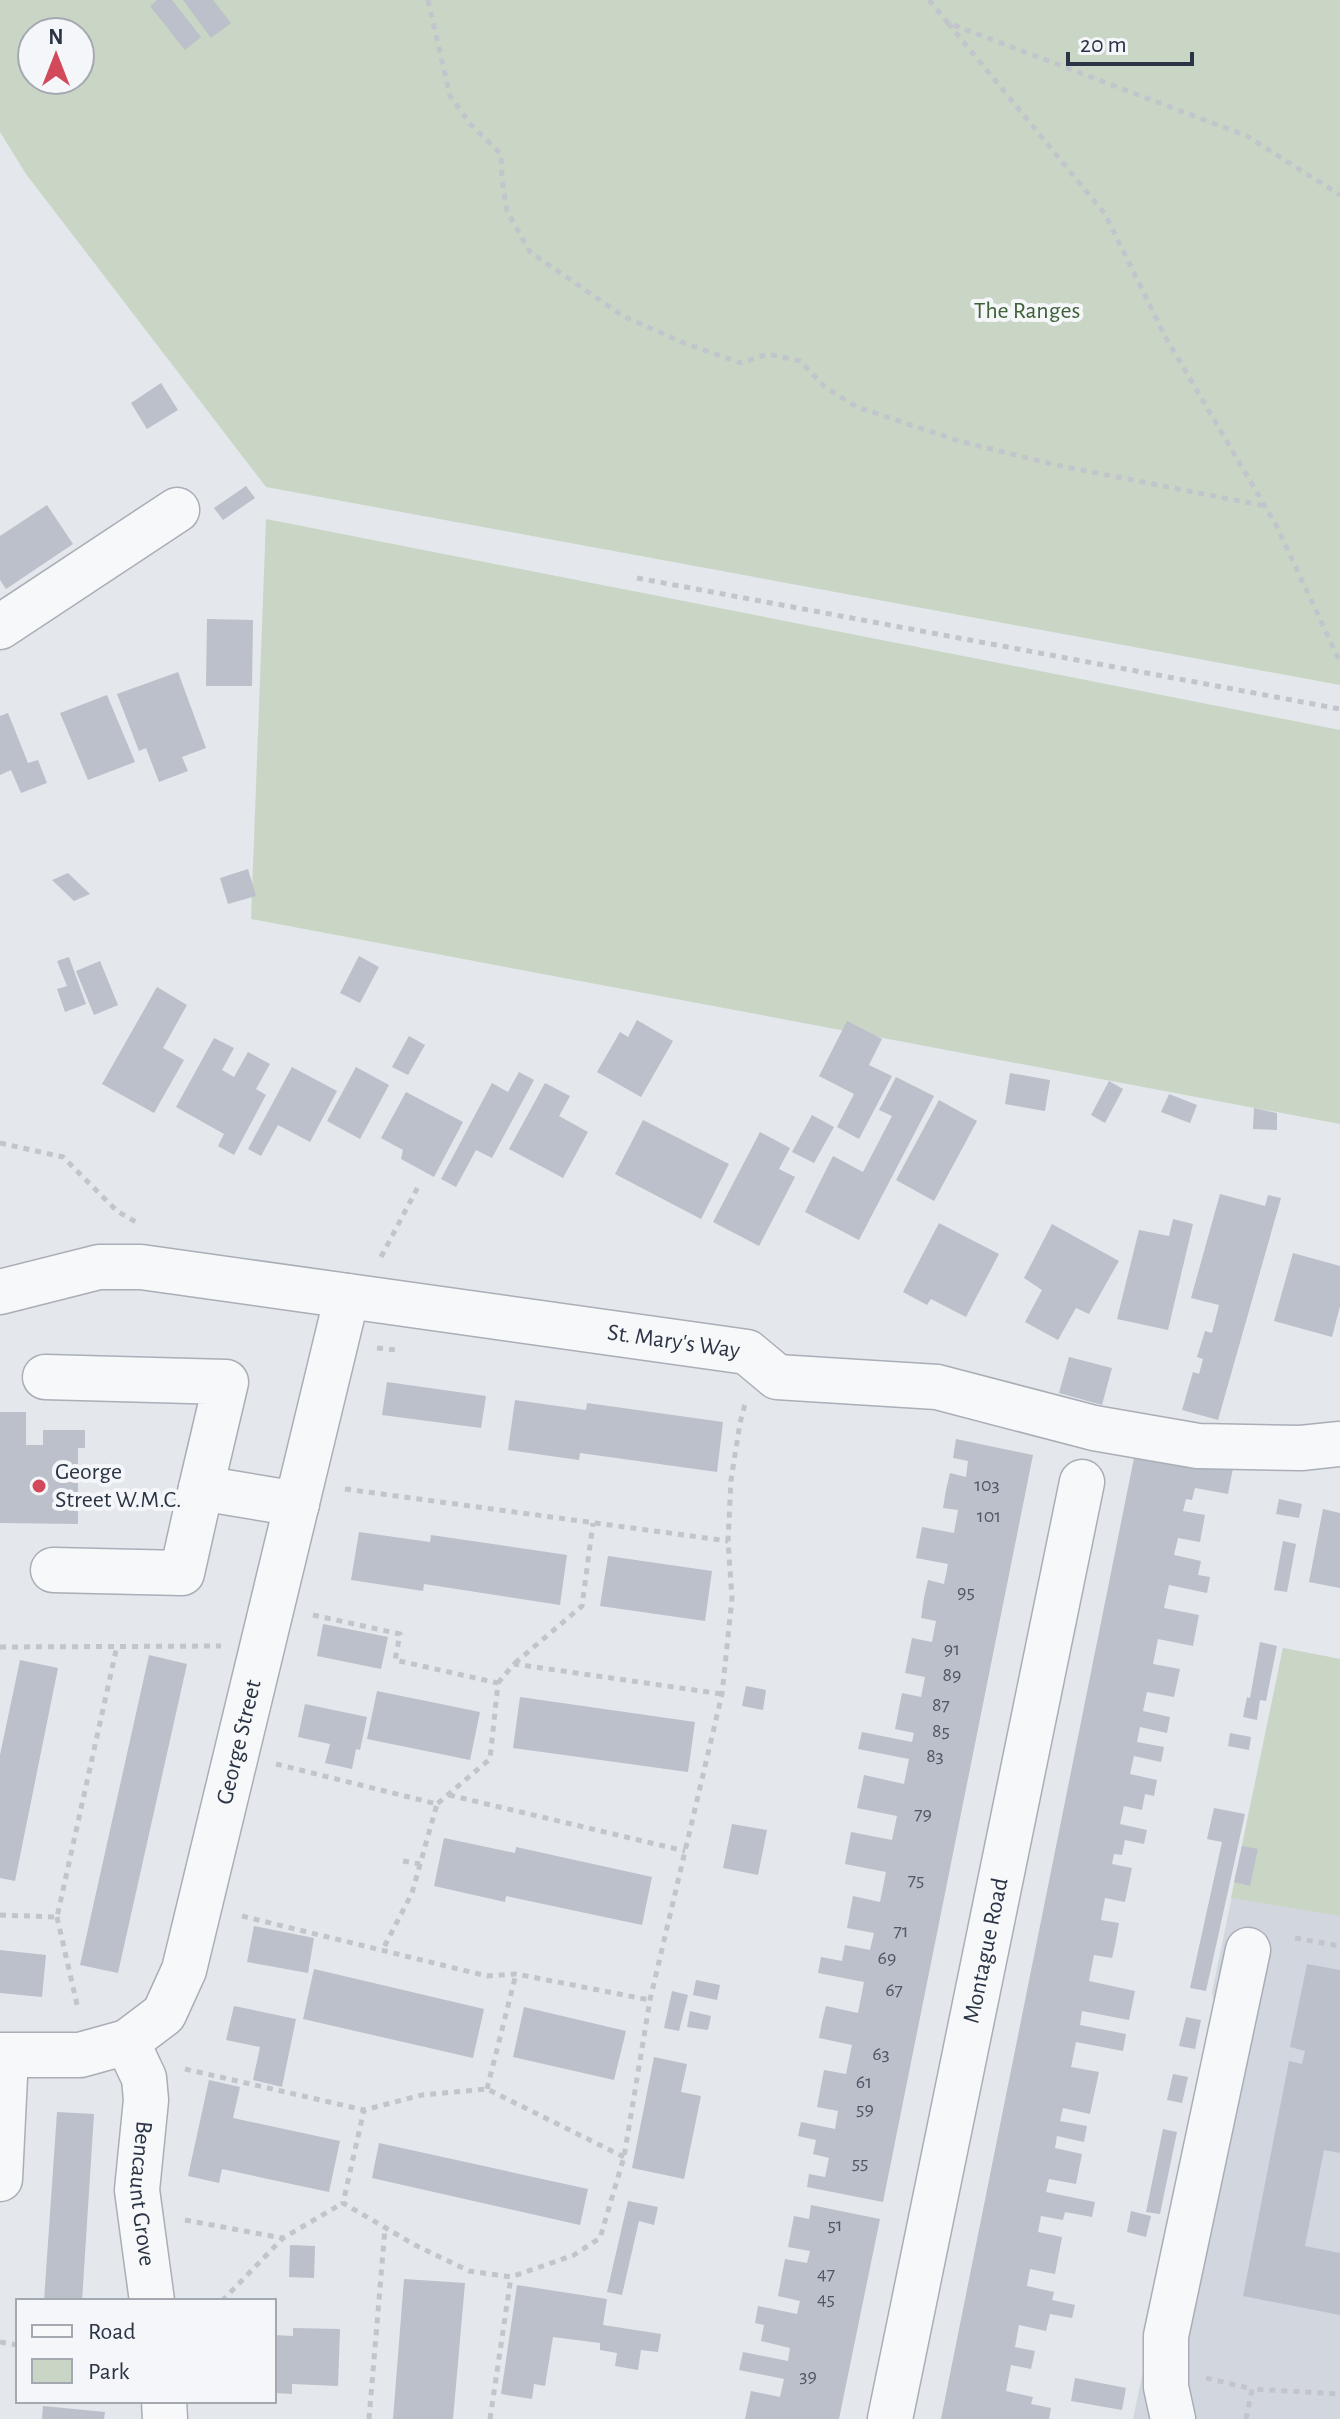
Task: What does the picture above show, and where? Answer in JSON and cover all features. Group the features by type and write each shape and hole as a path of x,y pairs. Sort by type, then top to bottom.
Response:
{"street":[{"path":"0,627 177,510"},
{"name":"St. Mary's Way","path":"0,1292 99,1267 141,1267 747,1352 777,1377 937,1387 1094,1428 1198,1446 1301,1448 1340,1444"},
{"name":"George Street","path":"3,2055 80,2055 127,2042 164,2014 184,1970 297,1504 357,1297"},
{"path":"45,1377 226,1382 182,1573 53,1570"},
{"name":"Montague Road","path":"890,2419 1082,1482"},
{"path":"201,1488 297,1504"},
{"path":"1173,2419 1166,2387 1166,2336 1248,1950"},
{"name":"Bencaunt Grove","path":"127,2042 144,2078 146,2100 137,2190 152,2299"},
{"path":"0,2179 3,2055"}],"path":[{"path":"428,0 450,96 471,125 501,154 507,211 530,252 623,316 684,343 741,363 768,354 800,361 825,387 857,407 959,441 1070,468 1265,506"},
{"path":"929,0 1105,214 1166,338 1276,525 1340,662"},
{"path":"948,23 1247,136 1340,195"},
{"path":"637,578 1340,709"},
{"path":"0,1143 63,1157 117,1211 144,1226"},
{"path":"357,1297 420,1183"},
{"path":"343,2203 469,2271 511,2277 574,2255 600,2238 624,2157 650,2000 722,1694 732,1598 728,1541 731,1480 740,1423 751,1383 747,1352"},
{"path":"342,1489 728,1541"},
{"path":"382,1951 412,1893 437,1804 490,1759 498,1683 514,1664 582,1606 593,1523"},
{"path":"305,1613 400,1634 395,1660 498,1683"},
{"path":"0,1647 262,1645"},
{"path":"78,2009 57,1917 117,1646"},
{"path":"514,1664 722,1694"},
{"path":"276,1764 437,1804"},
{"path":"448,1795 685,1851"},
{"path":"403,1861 420,1864"},
{"path":"0,1915 57,1917"},
{"path":"241,1916 487,1976 516,1974 650,2000"},
{"path":"1295,1938 1340,1946"},
{"path":"487,2089 516,1974"},
{"path":"182,2068 364,2110 422,2095 487,2089 624,2157"},
{"path":"224,2299 283,2238 343,2203 364,2110"},
{"path":"182,2220 283,2238"},
{"path":"369,2419 385,2228"},
{"path":"490,2419 511,2277"},
{"path":"1246,2419 1252,2389 1340,2394"}],"shaded area":[{"path":"1283,1648 1340,1659 1340,2419 1133,2419 1217,2015 1212,1993"}],"green space":[{"name":"The Ranges","path":"0,0 1340,0 1340,685 266,487 26,174 0,132"},
{"path":"266,519 1340,730 1340,1124 251,919"},
{"path":"1283,1648 1340,1659 1340,1916 1231,1898"}],"building":[{"path":"157,0 172,0 201,37 185,50 150,6"},
{"path":"183,0 213,0 231,23 211,38"},
{"path":"161,383 178,410 147,429 131,403"},
{"path":"246,486 255,498 223,520 214,508"},
{"path":"47,505 73,544 6,589 0,580 0,536"},
{"path":"207,619 253,620 252,686 206,686"},
{"path":"178,672 206,748 182,757 188,771 159,782 146,748 139,751 117,694"},
{"path":"107,695 135,762 88,780 60,713"},
{"path":"8,713 28,763 38,760 47,783 21,793 11,770 0,775 0,716"},
{"path":"248,869 256,896 228,904 220,878"},
{"path":"68,873 90,894 74,901 52,880"},
{"path":"359,956 379,967 360,1003 340,993"},
{"path":"69,957 86,1004 65,1012 57,989 67,986 57,961"},
{"path":"100,961 118,1005 94,1015 76,971"},
{"path":"157,987 187,1005 163,1048 184,1060 154,1113 102,1084"},
{"path":"637,1020 673,1041 641,1097 597,1072 620,1032 628,1037"},
{"path":"847,1021 882,1039 869,1065 892,1076 859,1139 837,1127 854,1094 819,1076"},
{"path":"409,1036 425,1045 408,1075 392,1067"},
{"path":"214,1038 234,1048 222,1070 234,1077 248,1052 270,1064 256,1089 266,1095 234,1155 218,1146 224,1134 176,1107"},
{"path":"292,1067 337,1091 310,1142 278,1125 261,1156 248,1149"},
{"path":"356,1067 389,1085 360,1139 327,1121"},
{"path":"519,1072 534,1080 492,1158 476,1150 456,1187 441,1179 492,1083 508,1092"},
{"path":"1010,1073 1050,1080 1045,1111 1005,1104"},
{"path":"896,1077 934,1096 859,1240 805,1212 833,1156 863,1172 892,1116 879,1110"},
{"path":"1109,1081 1123,1089 1105,1123 1091,1115"},
{"path":"545,1083 570,1096 559,1116 588,1132 563,1178 509,1149"},
{"path":"406,1092 463,1122 434,1177 401,1159 403,1150 381,1138"},
{"path":"1169,1094 1197,1105 1190,1123 1161,1112"},
{"path":"939,1100 977,1121 934,1201 896,1180"},
{"path":"1254,1108 1277,1113 1277,1130 1253,1129"},
{"path":"812,1115 834,1127 814,1163 792,1152"},
{"path":"643,1120 729,1164 701,1219 615,1174"},
{"path":"760,1132 790,1148 779,1169 795,1177 759,1246 713,1222"},
{"path":"1220,1194 1265,1206 1268,1195 1281,1198 1218,1420 1182,1410 1193,1372 1199,1374 1203,1359 1197,1357 1205,1331 1212,1333 1219,1305 1191,1298"},
{"path":"1173,1219 1193,1224 1168,1330 1117,1319 1139,1230 1169,1236"},
{"path":"939,1223 999,1254 966,1317 931,1299 927,1305 903,1292"},
{"path":"1052,1224 1119,1261 1089,1314 1076,1308 1058,1340 1025,1322 1042,1290 1024,1278"},
{"path":"1293,1253 1340,1266 1340,1306 1332,1337 1274,1321"},
{"path":"1069,1357 1112,1368 1102,1405 1059,1393"},
{"path":"387,1382 486,1396 481,1428 382,1415"},
{"path":"515,1400 586,1410 587,1403 723,1422 717,1472 580,1453 579,1460 508,1450"},
{"name":"George Street W.M.C.","path":"0,1412 26,1412 26,1445 43,1445 43,1430 85,1430 85,1448 78,1448 78,1524 0,1523"},
{"path":"956,1439 1033,1455 883,2202 807,2187 809,2174 825,2177 829,2158 813,2154 816,2140 798,2136 801,2122 835,2129 838,2111 817,2107 824,2070 846,2074 852,2045 819,2038 822,2022 826,2006 858,2013 864,1982 818,1973 821,1957 842,1961 845,1945 870,1950 874,1933 847,1928 853,1896 880,1902 886,1872 845,1864 851,1832 892,1840 897,1816 857,1808 864,1775 904,1784 909,1759 858,1749 862,1732 912,1742 914,1733 895,1729 902,1693 921,1697 925,1677 905,1673 912,1638 932,1642 936,1621 921,1618 924,1598 928,1580 944,1584 948,1564 916,1558 922,1527 954,1533 958,1510 943,1508 946,1490 950,1473 966,1477 968,1461 953,1458"},
{"path":"1136,1448 1233,1468 1228,1494 1195,1488 1192,1500 1186,1499 1183,1511 1205,1515 1200,1542 1178,1538 1174,1555 1201,1561 1198,1575 1210,1577 1207,1593 1169,1585 1164,1608 1199,1615 1193,1646 1158,1639 1153,1664 1180,1669 1174,1697 1147,1692 1143,1711 1170,1717 1167,1733 1140,1727 1137,1742 1164,1747 1161,1762 1134,1756 1130,1774 1157,1780 1154,1796 1145,1794 1142,1810 1124,1806 1120,1824 1147,1830 1144,1844 1125,1840 1122,1855 1114,1854 1112,1864 1132,1868 1125,1902 1105,1898 1101,1920 1119,1923 1115,1945 1112,1958 1094,1955 1089,1981 1135,1991 1129,2020 1082,2011 1080,2025 1126,2034 1123,2051 1076,2042 1071,2067 1099,2072 1090,2114 1063,2108 1060,2121 1087,2126 1084,2142 1057,2136 1055,2148 1082,2154 1076,2184 1049,2179 1046,2192 1095,2202 1092,2217 1065,2212 1063,2220 1041,2216 1038,2232 1062,2237 1055,2274 1030,2269 1027,2286 1054,2292 1052,2300 1075,2305 1072,2318 1050,2314 1046,2331 1019,2325 1015,2347 1035,2351 1031,2369 1011,2365 1006,2391 1033,2397 1031,2404 1051,2408 1049,2419 941,2419"},
{"path":"1279,1499 1302,1504 1299,1518 1276,1514"},
{"path":"1323,1509 1340,1513 1340,1588 1309,1582"},
{"path":"359,1532 430,1542 431,1535 567,1555 560,1605 424,1584 423,1591 351,1580"},
{"path":"1283,1541 1296,1544 1287,1592 1274,1590"},
{"path":"608,1556 712,1571 705,1621 600,1606"},
{"path":"323,1624 388,1637 381,1669 317,1656"},
{"path":"1260,1642 1277,1646 1266,1701 1260,1700 1257,1720 1243,1717 1247,1697 1250,1698"},
{"path":"149,1655 187,1664 118,1973 80,1965"},
{"path":"20,1660 58,1668 15,1881 0,1878 0,1755"},
{"path":"746,1686 766,1690 763,1710 742,1706"},
{"path":"377,1691 480,1712 470,1760 367,1739"},
{"path":"520,1697 695,1722 688,1772 513,1748"},
{"path":"305,1704 367,1717 360,1750 356,1749 352,1769 325,1763 330,1744 298,1737"},
{"path":"1230,1733 1251,1737 1249,1750 1228,1746"},
{"path":"1214,1808 1245,1814 1206,1991 1190,1988 1222,1842 1207,1839"},
{"path":"732,1824 767,1830 758,1875 723,1868"},
{"path":"444,1838 515,1853 516,1847 652,1877 642,1925 506,1896 505,1902 434,1886"},
{"path":"1242,1846 1258,1849 1250,1886 1234,1882"},
{"path":"254,1926 314,1938 308,1973 247,1962"},
{"path":"0,1950 46,1955 42,1997 0,1993"},
{"path":"1307,1964 1340,1970 1340,2153 1324,2150 1305,2246 1340,2253 1340,2315 1243,2296 1289,2061 1302,2064 1305,2051 1290,2047"},
{"path":"314,1969 484,2009 473,2058 303,2019"},
{"path":"696,1980 720,1985 717,2000 693,1995"},
{"path":"672,1991 688,1995 679,2031 664,2028"},
{"path":"234,2006 296,2019 282,2087 253,2080 260,2047 226,2040"},
{"path":"524,2007 626,2031 614,2080 513,2057"},
{"path":"690,2011 711,2016 708,2030 687,2027"},
{"path":"1186,2017 1201,2020 1195,2049 1179,2046"},
{"path":"654,2057 687,2064 681,2092 701,2096 684,2179 632,2168"},
{"path":"1173,2074 1188,2077 1182,2103 1167,2100"},
{"path":"209,2080 240,2087 233,2118 340,2141 329,2192 222,2169 219,2183 188,2176"},
{"path":"57,2112 94,2114 82,2299 44,2299"},
{"path":"1163,2129 1177,2132 1160,2214 1146,2212"},
{"path":"379,2143 588,2189 580,2225 372,2178"},
{"path":"628,2201 658,2207 654,2225 639,2221 622,2295 607,2292"},
{"path":"811,2205 880,2219 839,2419 745,2419 751,2391 780,2397 784,2379 739,2370 743,2352 788,2361 790,2348 761,2341 764,2325 755,2323 758,2306 797,2314 800,2301 778,2296 785,2259 807,2263 810,2251 788,2247 794,2216 809,2219"},
{"path":"1131,2211 1151,2216 1146,2237 1127,2232"},
{"path":"290,2245 315,2246 314,2278 289,2277"},
{"path":"404,2279 465,2283 453,2419 393,2419"},
{"path":"517,2285 607,2299 603,2325 661,2334 658,2352 641,2350 638,2370 615,2366 617,2353 600,2350 600,2343 553,2337 545,2386 534,2384 532,2399 501,2394"},
{"path":"293,2328 340,2329 338,2386 292,2384 292,2394 276,2393 276,2335 293,2336"},
{"path":"1075,2378 1126,2388 1122,2410 1071,2401"},
{"path":"43,2406 105,2412 104,2419 42,2419"}],"place":[{"name":"George Street W.M.C.","path":"39,1486"}]}
